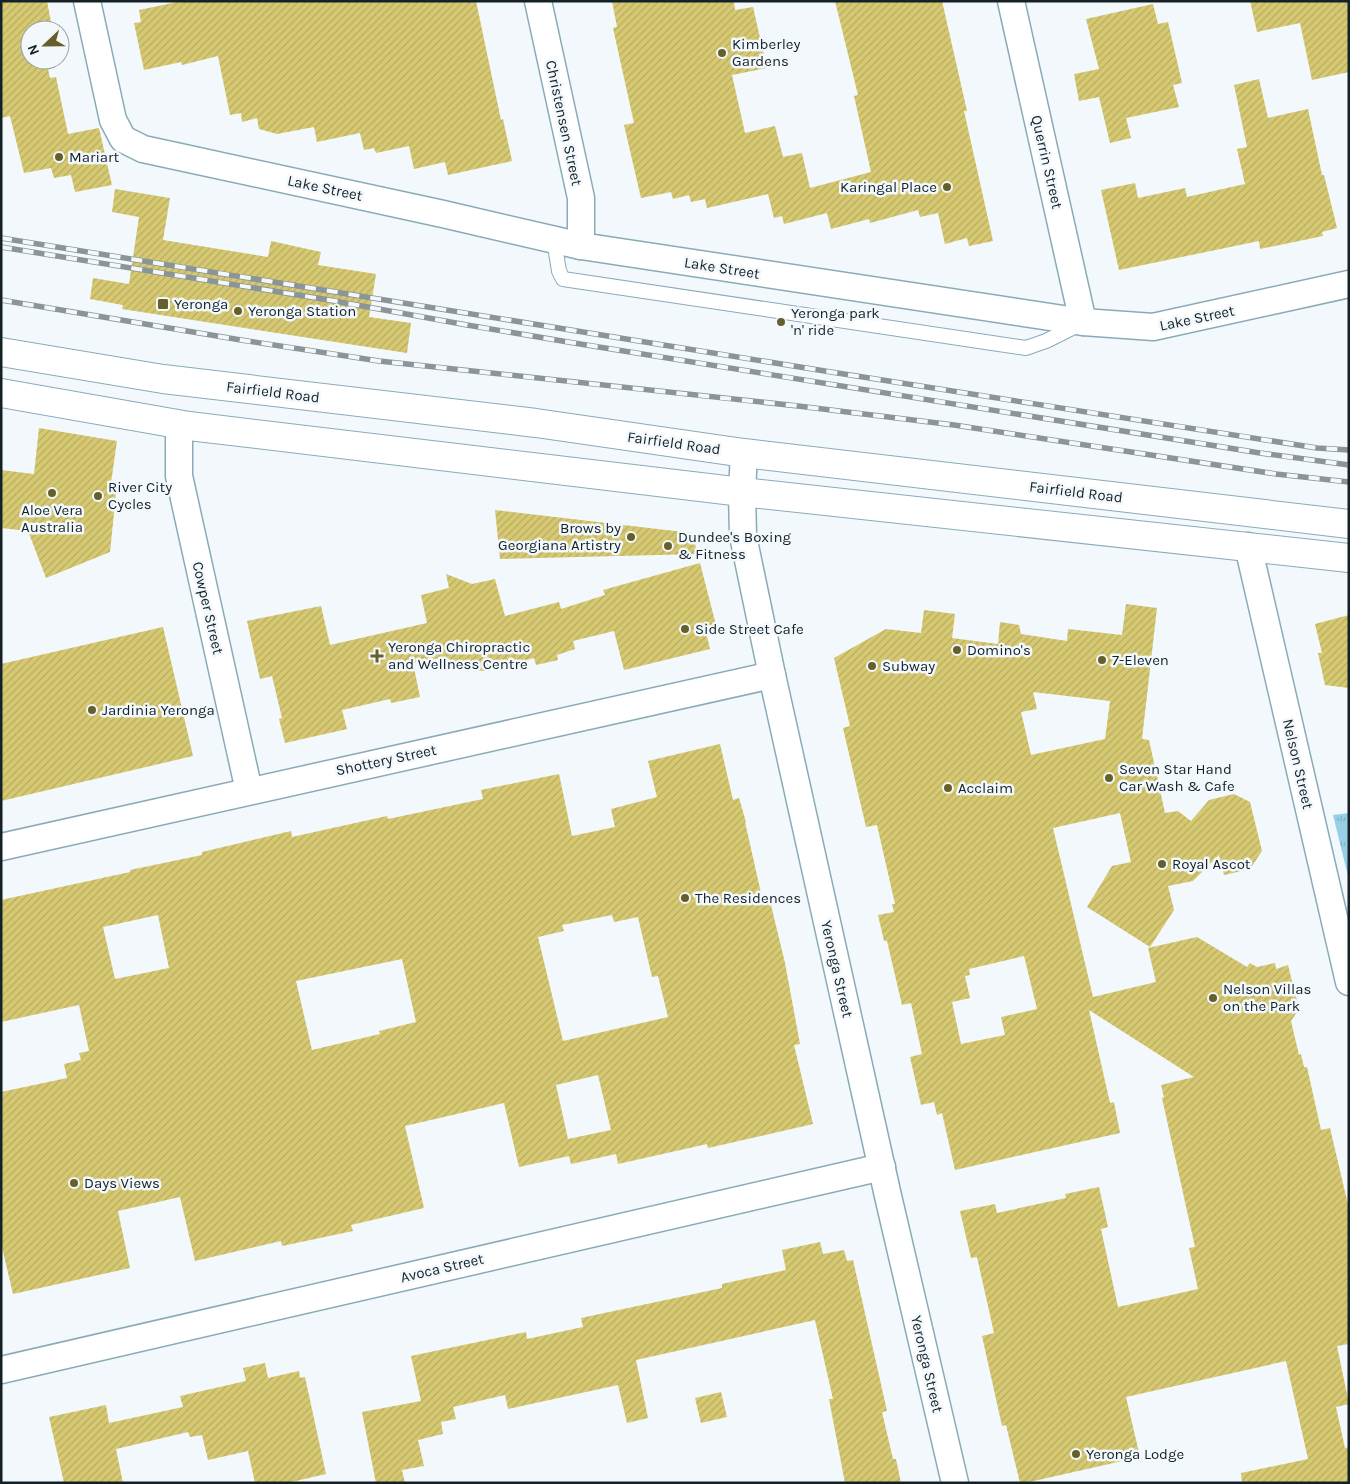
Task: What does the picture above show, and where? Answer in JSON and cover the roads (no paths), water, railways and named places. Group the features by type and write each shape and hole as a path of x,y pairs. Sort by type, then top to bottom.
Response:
{"main road":[{"name":"Fairfield Road","path":"1,352 163,379 536,423 744,453 1349,524"},
{"path":"1,394 179,425 742,492 1349,558"}],"street":[{"name":"Lake Street","path":"87,1 114,120 123,139 143,148 581,246 1083,322 1153,328 1349,284"},
{"name":"Christensen Street","path":"538,1 581,198 581,246"},
{"name":"Querrin Street","path":"1011,1 1083,322"},
{"name":"Cowper Street","path":"179,425 179,476 249,791"},
{"name":"Yeronga Street","path":"744,453 742,492 743,536 772,675 882,1167 955,1483"},
{"name":"Nelson Street","path":"1248,546 1349,982"},
{"name":"Shottery Street","path":"1,847 772,675"},
{"name":"Avoca Street","path":"1,1370 882,1167"}],"lane":[{"path":"554,240 559,271 563,279 1026,348 1046,341 1083,322"}],"railway":[{"path":"1,238 831,372 1317,448 1349,450"},
{"path":"1,247 329,300 580,344 1260,453 1349,465"},
{"path":"1,300 379,361 798,406 954,425 1276,474 1349,482"}],"place":[{"name":"Kimberley Gardens","path":"722,53"},
{"name":"Mariart","path":"59,157"},
{"name":"Karingal Place","path":"947,187"},
{"name":"Yeronga","path":"163,304"},
{"name":"Yeronga Station","path":"238,311"},
{"name":"Yeronga park 'n' ride","path":"781,322"},
{"name":"Aloe Vera Australia","path":"52,493"},
{"name":"River City Cycles","path":"98,496"},
{"name":"Brows by Georgiana Artistry","path":"631,537"},
{"name":"Dundee's Boxing & Fitness","path":"668,546"},
{"name":"Side Street Cafe","path":"685,629"},
{"name":"Domino's","path":"957,650"},
{"name":"Yeronga Chiropractic and Wellness Centre","path":"377,656"},
{"name":"7-Eleven","path":"1102,660"},
{"name":"Subway","path":"872,666"},
{"name":"Jardinia Yeronga","path":"92,710"},
{"name":"Seven Star Hand Car Wash & Cafe","path":"1109,778"},
{"name":"Acclaim","path":"948,788"},
{"name":"Royal Ascot","path":"1162,864"},
{"name":"The Residences","path":"685,898"},
{"name":"Nelson Villas on the Park","path":"1213,998"},
{"name":"Days Views","path":"74,1183"},
{"name":"Yeronga Lodge","path":"1076,1454"}]}
